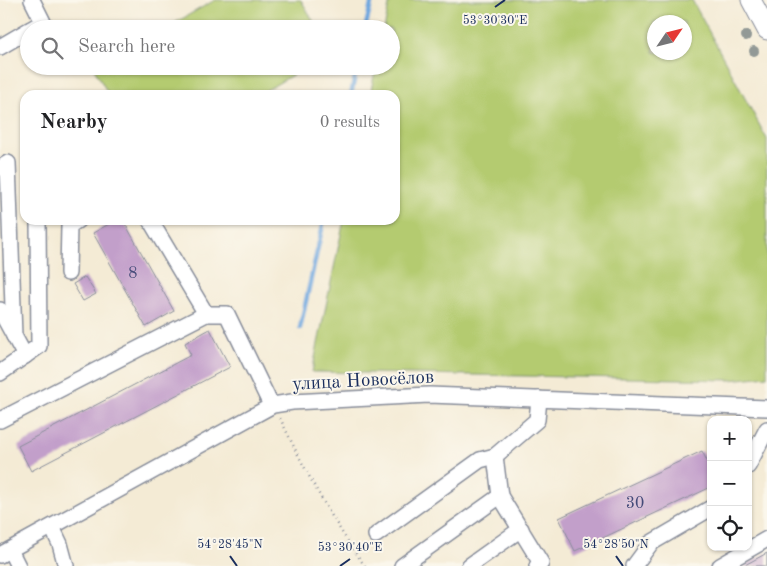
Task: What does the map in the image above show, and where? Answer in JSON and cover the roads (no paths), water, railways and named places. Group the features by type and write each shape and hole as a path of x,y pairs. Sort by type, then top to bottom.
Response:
{"main road":[{"path":"751,0 767,30"}],"street":[{"path":"32,0 42,20"},
{"path":"0,47 20,35"},
{"path":"0,168 8,163 14,336"},
{"path":"0,373 39,346 38,225"},
{"path":"68,273 70,225"},
{"path":"153,225 206,314"},
{"path":"0,227 10,244"},
{"path":"0,310 25,356"},
{"path":"0,420 206,314 227,314 272,405"},
{"name":"улица Новосёлов","path":"5,553 272,405 292,402 429,395 767,408"},
{"path":"376,535 480,460 494,456 537,420 539,398"},
{"path":"751,461 767,429"},
{"path":"494,456 500,496 541,563 537,566"},
{"path":"402,566 500,496"},
{"path":"634,566 651,542 707,510"},
{"path":"52,527 60,544 66,566"},
{"path":"469,566 521,529"},
{"path":"720,566 767,539"},
{"path":"5,553 18,566"}],"waterway":[{"path":"367,20 372,0"},
{"path":"352,90 355,75"},
{"path":"300,328 323,225"}]}
